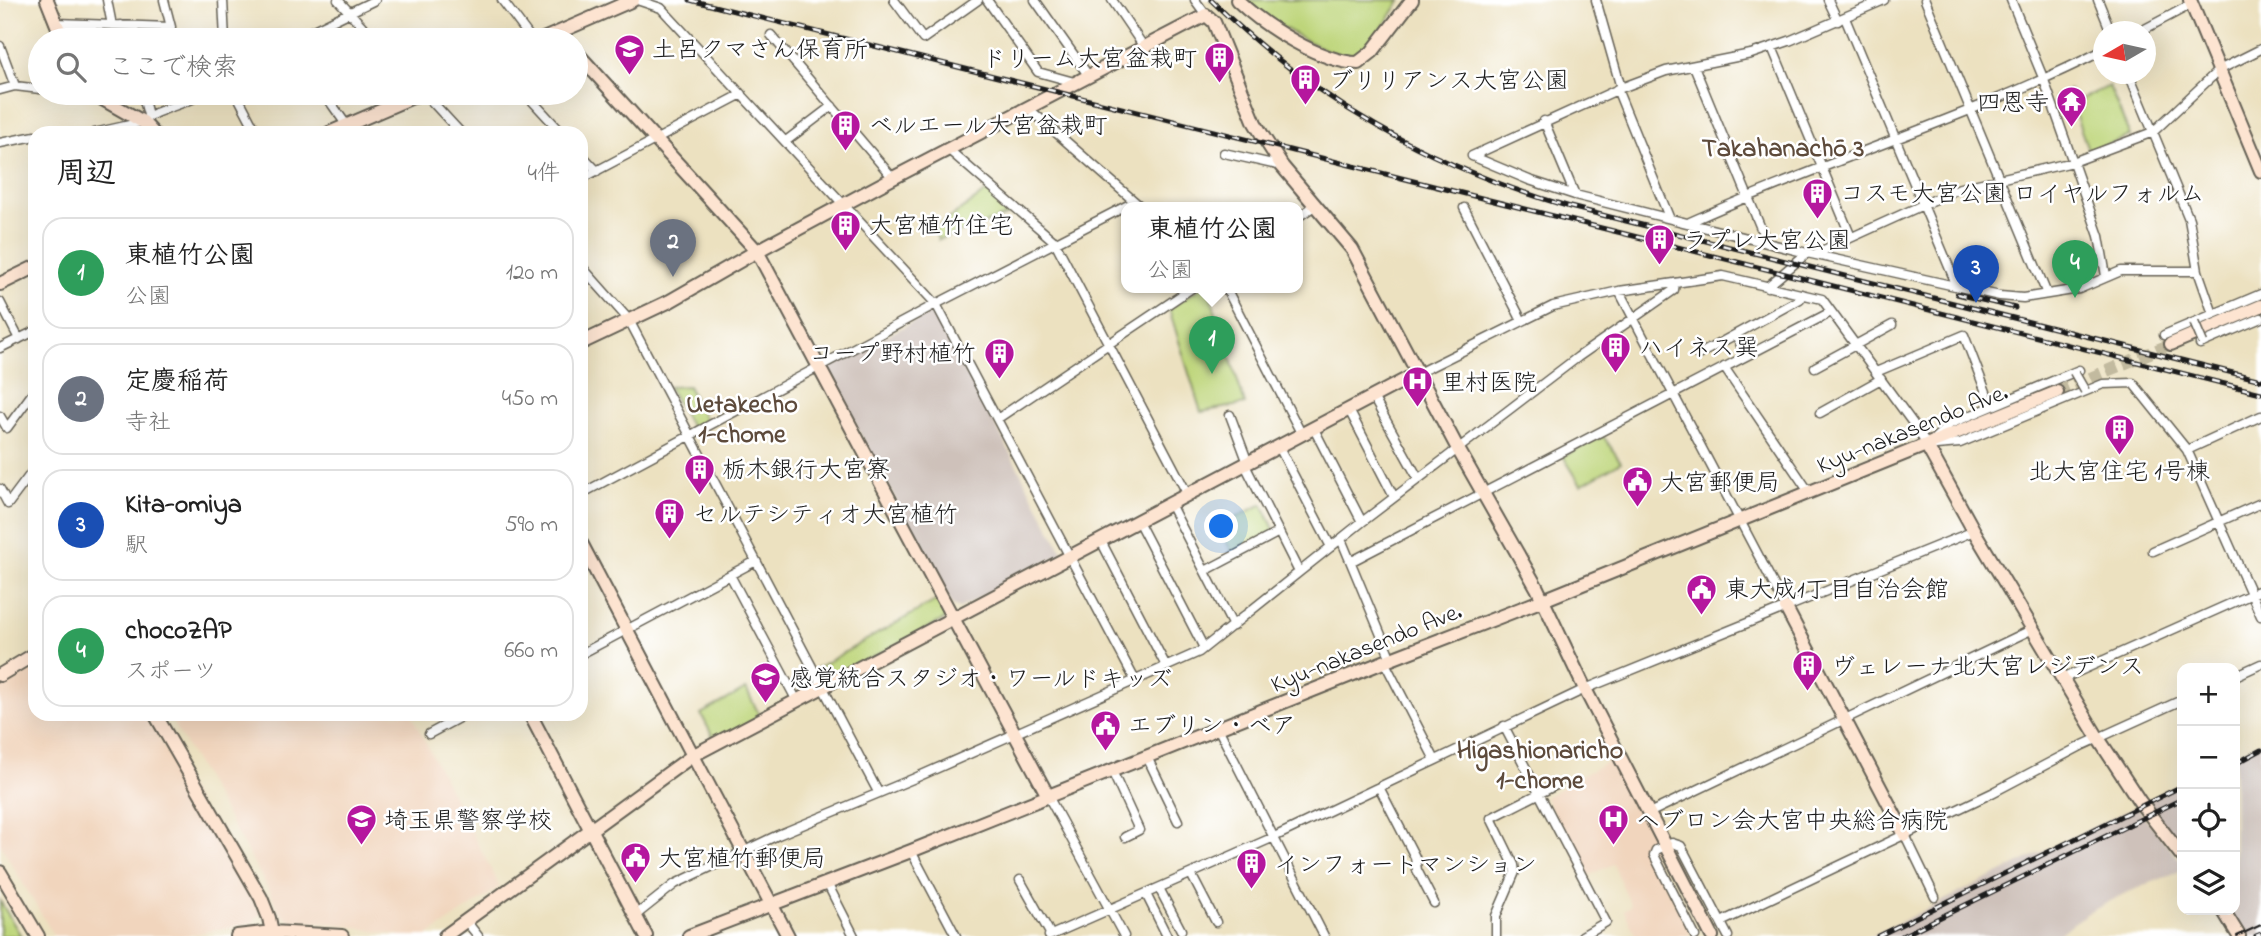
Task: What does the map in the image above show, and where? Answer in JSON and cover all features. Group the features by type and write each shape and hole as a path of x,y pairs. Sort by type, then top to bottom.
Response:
{"street":[{"path":"47,0 58,28"},
{"path":"107,0 119,28"},
{"path":"56,23 171,27 164,0"},
{"path":"223,0 224,28"},
{"path":"338,0 364,28"},
{"path":"316,28 375,0"},
{"path":"502,0 523,28"},
{"path":"578,28 635,0 661,9 936,304 1135,680"},
{"path":"894,0 923,38 978,0"},
{"path":"987,0 1038,72 1074,82"},
{"path":"1035,0 1088,75"},
{"path":"1112,0 1144,47"},
{"path":"1195,0 1214,22 1255,122 1282,166 1352,249 1458,449 1543,600 1585,689 1712,936"},
{"path":"1237,0 1264,24 1284,36 1329,56 1349,63 1358,63 1372,52 1412,0"},
{"path":"1596,0 1619,88 1669,217"},
{"path":"1828,0 1842,19 1958,286"},
{"path":"1884,0 1751,54 1666,71 1619,88 1472,156 1495,167 1575,195 1811,254 2013,298 2078,289 2121,271 2198,271"},
{"path":"1925,0 2047,294"},
{"path":"2011,0 2044,80 2099,236 2106,276"},
{"path":"2098,0 2107,21"},
{"path":"2156,22 2191,2 2261,171"},
{"path":"588,340 670,302 757,251 893,178 1206,15"},
{"path":"771,35 893,178"},
{"path":"0,46 15,86"},
{"path":"1772,47 1851,237"},
{"path":"1767,286 1811,254 1960,188 2073,162 2152,132 2219,70 2261,49"},
{"path":"1690,222 1821,166 2044,80 2093,56"},
{"path":"588,65 757,251 1124,936"},
{"path":"1694,66 1767,243"},
{"path":"2133,84 2189,219 2198,271 2213,314"},
{"path":"0,90 15,86 28,88"},
{"path":"588,176 742,94"},
{"path":"116,105 145,119"},
{"path":"143,105 149,126"},
{"path":"119,126 183,105"},
{"path":"242,105 253,126"},
{"path":"333,105 348,126"},
{"path":"356,126 399,105"},
{"path":"434,105 454,126"},
{"path":"536,105 556,126"},
{"path":"786,141 832,106"},
{"path":"1028,108 1135,202"},
{"path":"1545,121 1575,195"},
{"path":"0,143 28,137"},
{"path":"949,150 1055,242 1188,495"},
{"path":"1224,153 1282,166"},
{"path":"588,161 597,171"},
{"path":"1303,214 1316,205"},
{"path":"1464,208 1522,321"},
{"path":"588,490 1055,242 1121,213"},
{"path":"0,284 28,270"},
{"path":"588,274 629,320 878,792"},
{"path":"445,936 692,756 1418,373 1566,302 1619,291 1723,276 1822,299 1927,446 1974,531 2098,738 2140,802 2179,852"},
{"path":"636,915 674,884 743,851 1014,734 1204,648 1577,356 1674,290 1675,283"},
{"path":"1619,291 1845,719 1935,897"},
{"path":"998,419 1184,293"},
{"path":"1229,293 1362,522"},
{"path":"1698,355 1800,299 1801,294"},
{"path":"2167,340 2194,322 2261,294"},
{"path":"0,302 19,339"},
{"path":"2167,340 2261,306"},
{"path":"1352,561 1831,312"},
{"path":"2194,322 2202,344 2261,318"},
{"path":"1815,367 1892,325"},
{"path":"0,348 28,334"},
{"path":"1735,335 1746,356"},
{"path":"1820,413 1878,376 1964,335 1991,405"},
{"path":"1724,367 1810,492"},
{"path":"1927,446 1950,424 2076,371 2085,391"},
{"path":"1927,446 1960,443 2116,380"},
{"path":"2106,384 2133,383 2187,450 2261,616"},
{"name":"Kyu-nakasendo Ave.","path":"689,936 911,851 1543,600 2057,391"},
{"path":"1373,397 1418,478"},
{"path":"0,416 7,428 28,400"},
{"path":"1349,410 1394,497"},
{"path":"1230,415 1247,464 1299,572"},
{"path":"2187,450 2261,416"},
{"path":"1279,447 1331,547"},
{"path":"0,489 8,504 28,477"},
{"path":"2153,551 2261,503"},
{"path":"1170,505 1233,625"},
{"path":"1138,522 1204,648"},
{"path":"1205,571 1279,531"},
{"path":"1020,880 1050,936 1274,837 1585,689 1974,531"},
{"path":"1341,539 1352,561 1387,660 1434,760"},
{"path":"1101,541 1166,666"},
{"path":"588,556 788,936"},
{"path":"588,650 756,561"},
{"path":"730,575 797,701"},
{"path":"2064,678 2261,590"},
{"path":"1649,813 2033,629"},
{"path":"0,675 28,658"},
{"path":"2240,674 2261,664"},
{"path":"1721,922 2177,702"},
{"path":"159,721 261,898 272,932"},
{"path":"429,734 453,721"},
{"path":"534,721 646,936"},
{"path":"1504,726 1606,922 1582,936"},
{"path":"1218,728 1324,936"},
{"path":"1147,757 1178,821"},
{"path":"1112,771 1139,830 1125,837"},
{"path":"1496,936 1496,916 1515,872 1491,818 1558,784"},
{"path":"1380,787 1415,857 1417,870 1434,903"},
{"path":"1693,936 1654,855 1657,850 1672,843 1681,846 1728,936"},
{"path":"911,851 956,936"},
{"path":"0,872 38,936"},
{"path":"1191,874 1216,922"},
{"path":"827,883 854,936"},
{"path":"1158,888 1181,930"},
{"path":"1146,894 1167,936"},
{"path":"2226,915 2238,936"},
{"path":"466,920 478,936"},
{"path":"237,936 272,932 342,936"}],"shaded area":[{"path":"932,312 936,313 1062,551 1060,555 960,608 952,605 827,371 829,366"},
{"path":"28,671 28,721 149,721 261,914 252,923 185,936 54,936 0,844 0,688"},
{"name":"埼玉県警察学校","path":"172,721 415,721 500,887 428,936 402,936 338,924 291,921 281,914"},
{"path":"2261,741 2261,936 2244,936 2231,915 2240,915 2240,752"},
{"name":"ヘブロン会大宮中央総合病院","path":"1617,756 1660,839 1651,855 1691,933 1685,936 1636,936 1624,910 1631,906 1613,864 1586,877 1545,797"},
{"path":"2177,786 2177,842 2146,802"},
{"path":"2136,806 2177,857 2177,872 2124,894 2086,914 2056,936 1871,936"}],"green space":[{"path":"1245,0 1401,0 1362,52 1346,55 1332,52 1298,36"},
{"path":"2109,86 2130,136 2089,152 2071,103 2059,108 2055,97 2069,90 2075,102"},
{"path":"988,191 1015,213 938,240 934,229"},
{"path":"1193,293 1210,293 1245,404 1201,412 1169,309"},
{"path":"688,386 706,421 692,429 668,387"},
{"path":"1603,436 1621,462 1581,485 1563,456"},
{"path":"1262,504 1275,531 1233,554 1218,527"},
{"path":"937,600 947,618 824,683 817,668"},
{"path":"746,689 761,718 715,741 701,714"},
{"path":"0,901 21,936 0,936"}],"tunnel":[{"path":"2057,392 2171,344"}],"tram line":[{"path":"2237,936 2261,925"}],"railway":[{"path":"690,0 2261,393"},
{"path":"1211,0 1250,36 1333,99 1423,151 1519,191 1570,207 2261,380"},
{"path":"1957,294 2015,308"},
{"path":"2240,761 2261,750"},
{"path":"1878,936 2177,788"},
{"path":"1902,936 2177,801"},
{"path":"2256,936 2261,934"}],"place":[{"name":"土呂クマさん保育所","path":"629,76"},
{"name":"ドリーム大宮盆栽町","path":"1220,85"},
{"name":"ブリリアンス大宮公園","path":"1306,107"},
{"name":"四恩寺","path":"2072,129"},
{"name":"ベルエール大宮盆栽町","path":"846,152"},
{"name":"コスモ大宮公園 ロイヤルフォルム","path":"1817,220"},
{"name":"大宮植竹住宅","path":"846,252"},
{"name":"ラプレ大宮公園","path":"1660,267"},
{"name":"定慶稲荷","path":"673,277"},
{"name":"chocoZAP","path":"2075,298"},
{"name":"Kita-omiya","path":"1976,303"},
{"name":"東植竹公園","path":"1212,374"},
{"name":"ハイネス巽","path":"1616,374"},
{"name":"コープ野村植竹","path":"999,380"},
{"name":"里村医院","path":"1418,409"},
{"name":"北大宮住宅 1号棟","path":"2119,456"},
{"name":"栃木銀行大宮寮","path":"699,496"},
{"name":"大宮郵便局","path":"1637,509"},
{"name":"セルテシティオ大宮植竹","path":"670,541"},
{"name":"東大成1丁目自治会館","path":"1702,616"},
{"name":"ヴェレーナ北大宮レジデンス","path":"1808,693"},
{"name":"感覚統合スタジオ・ワールドキッズ","path":"766,705"},
{"name":"エブリン・ベア","path":"1105,752"},
{"name":"埼玉県警察学校","path":"361,847"},
{"name":"ヘブロン会大宮中央総合病院","path":"1613,847"},
{"name":"大宮植竹郵便局","path":"635,885"},
{"name":"インフォートマンション","path":"1251,891"}],"district":[{"name":"Takahanachō 3","path":"1783,147"},
{"name":"Uetakecho 1-chome","path":"742,418"},
{"name":"Higashionaricho 1-chome","path":"1540,764"}]}
